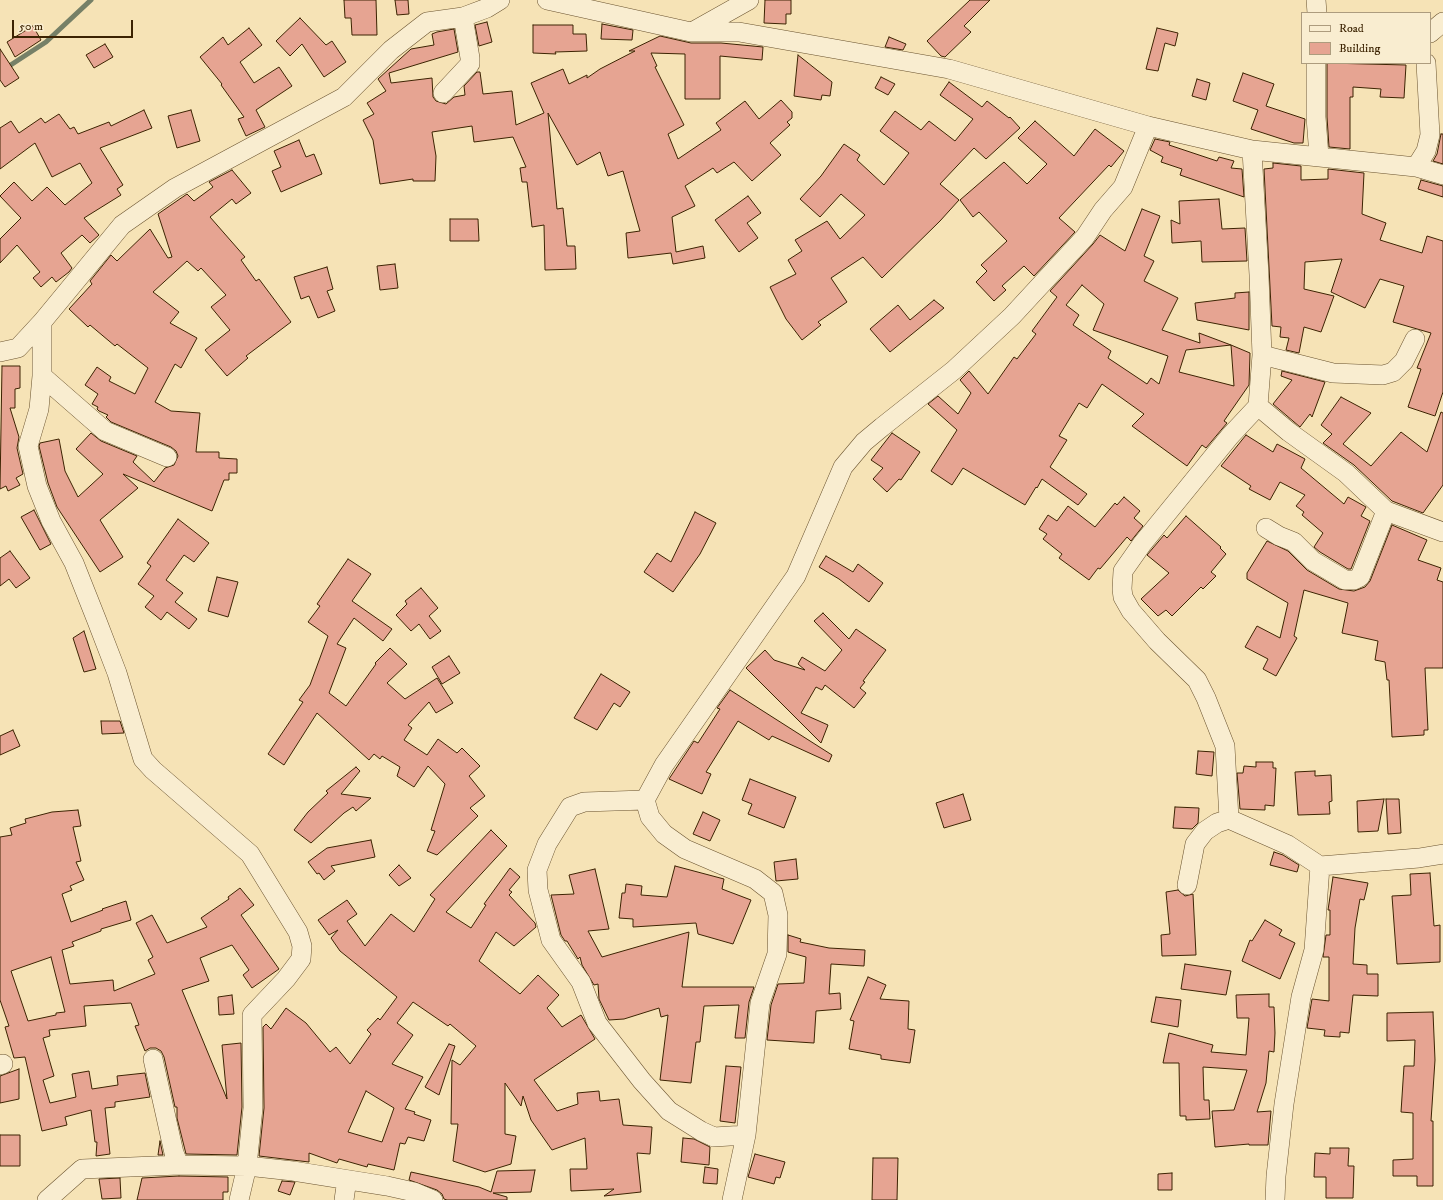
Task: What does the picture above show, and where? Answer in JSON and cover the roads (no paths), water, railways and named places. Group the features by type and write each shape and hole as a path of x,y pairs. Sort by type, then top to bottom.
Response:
{"street":[{"path":"0,352 18,348 42,322 122,225 175,188 344,97 391,50 427,22 463,17 487,8 500,0"},
{"path":"547,0 576,3 691,32 739,32 949,69 1148,126 1252,150 1416,167 1443,175"},
{"path":"691,32 749,0"},
{"path":"1316,0 1317,12"},
{"path":"443,93 470,64 463,17"},
{"path":"1431,33 1443,22"},
{"path":"1316,64 1316,117 1319,156"},
{"path":"1416,167 1426,151 1430,136 1426,64"},
{"path":"732,1200 746,1135 760,1003 777,954 778,915 773,893 755,879 685,849 664,834 650,817 645,800 664,765 796,576 843,467 860,446 954,370 1012,316 1085,237 1103,210 1123,187 1148,126"},
{"path":"1230,819 1225,746 1206,698 1197,680 1157,642 1131,611 1123,597 1122,581 1123,571 1142,544 1226,441 1258,406 1262,355 1252,150"},
{"path":"42,322 42,376 39,410 28,446 37,486 51,521 74,563 97,621 117,673 143,759 153,770 250,854 298,932 302,946 302,958 286,979 252,1015 253,1108 240,1200"},
{"path":"1262,355 1333,373 1383,375 1393,372 1404,361 1416,339"},
{"path":"42,376 105,430 167,457"},
{"path":"1258,406 1289,432 1346,473 1386,511 1443,532"},
{"path":"1266,528 1279,536 1294,542 1313,561 1345,580 1354,580 1360,577 1386,511"},
{"path":"645,800 584,802 570,807 558,823 547,844 537,870 538,890 551,940 581,982 597,1022 642,1081 669,1111 701,1131 714,1136 746,1135"},
{"path":"1187,885 1195,844 1205,831 1217,823 1230,819 1288,845 1320,866 1419,858 1443,854"},
{"path":"1275,1200 1276,1176 1284,1104 1301,997 1314,950 1320,866"},
{"path":"153,1059 174,1153 179,1165"},
{"path":"47,1200 82,1169 179,1165 246,1166 293,1170 387,1186 414,1192 433,1200"}],"waterway":[{"path":"0,72 46,42 91,0"}]}
